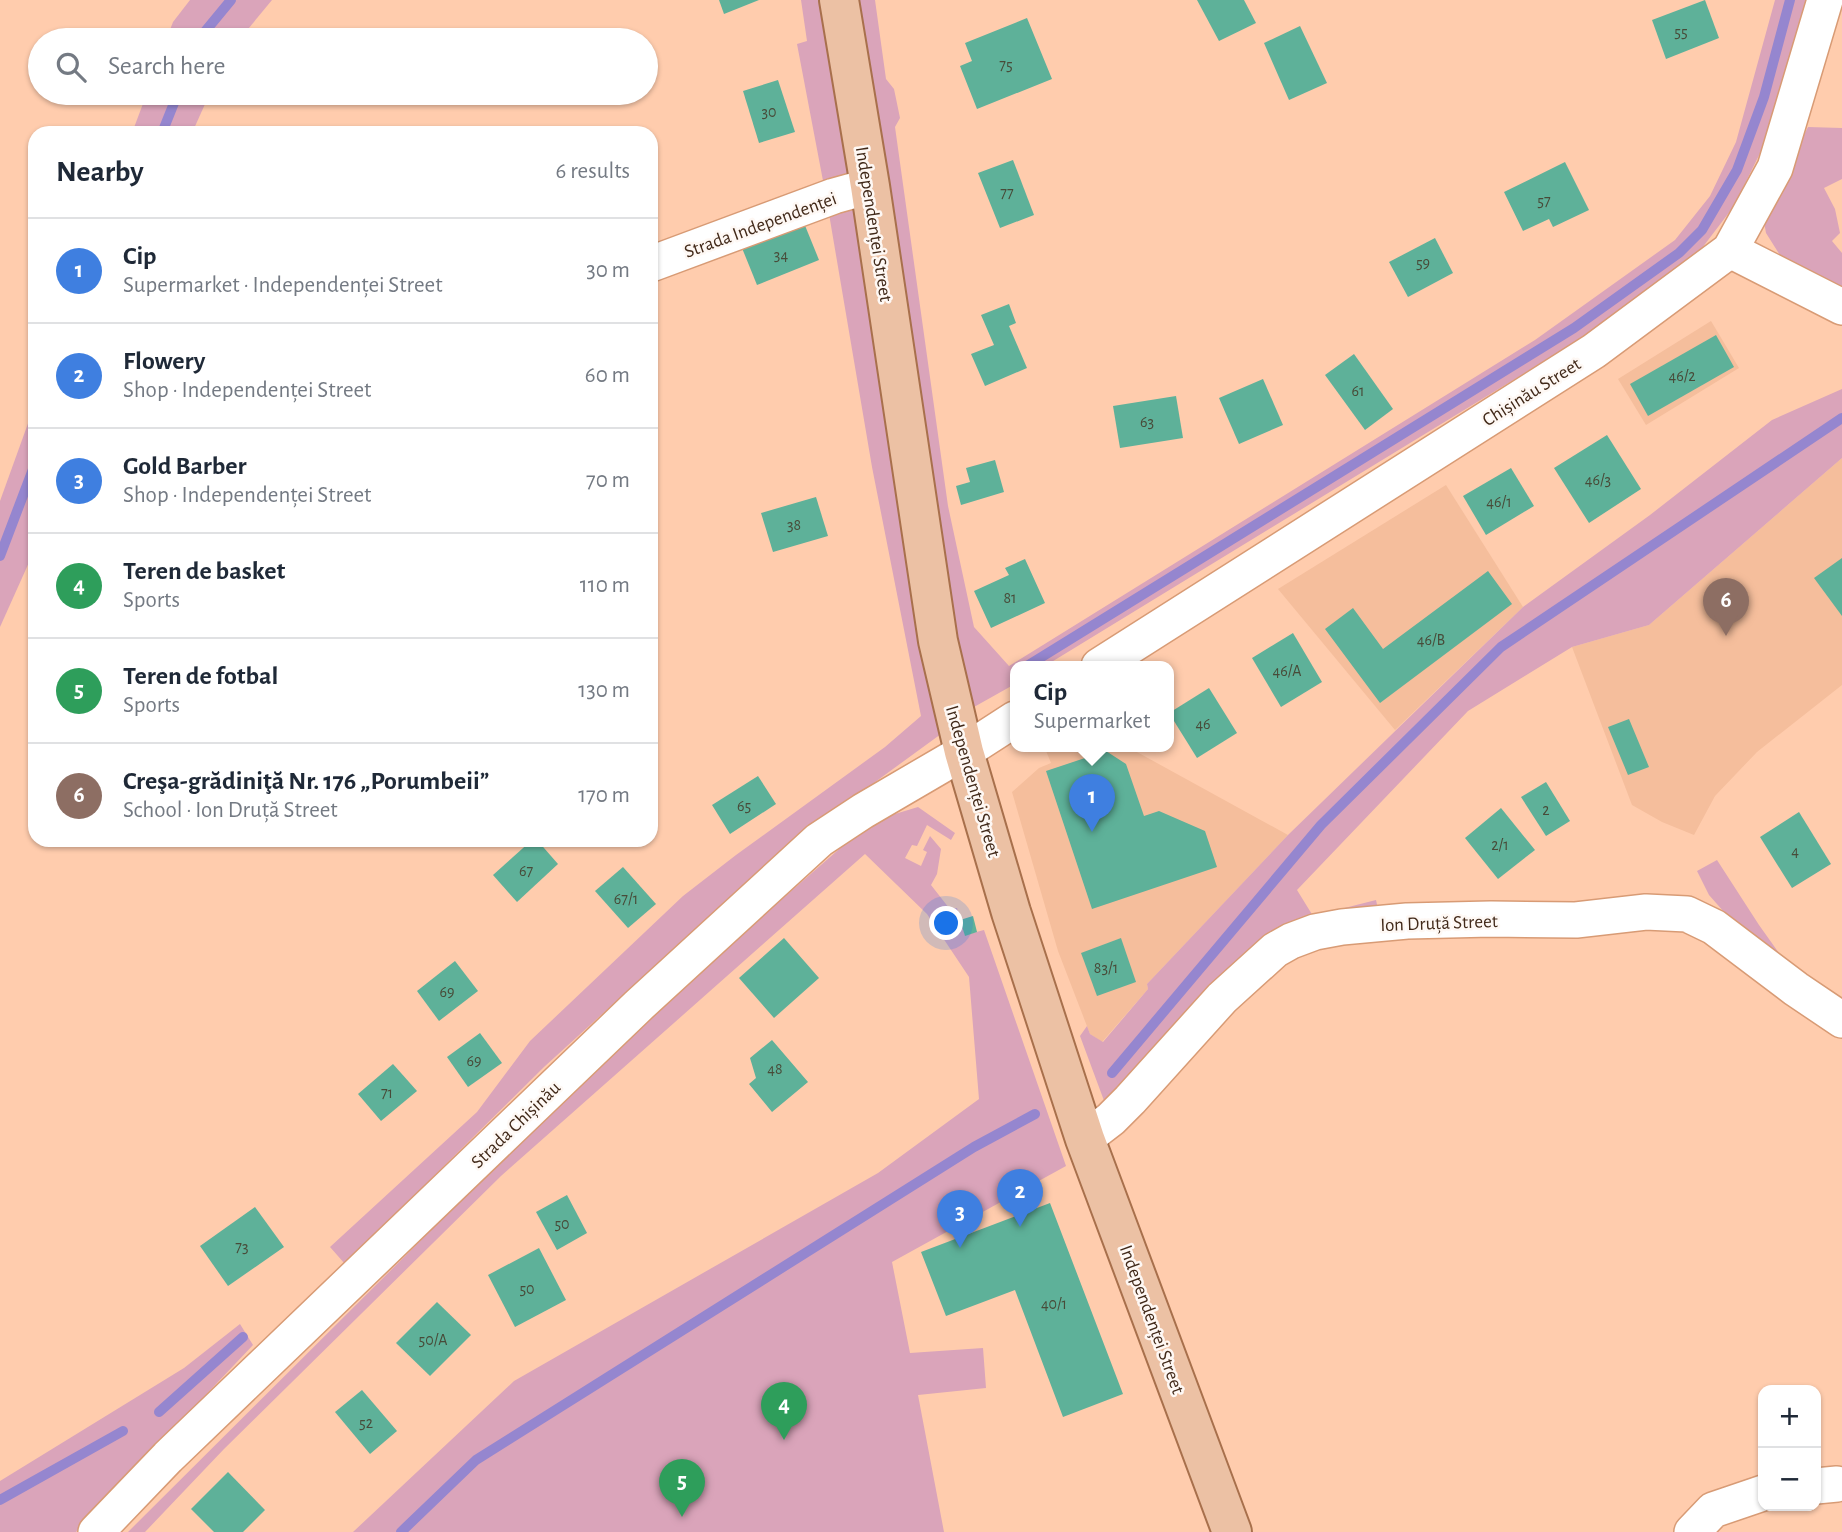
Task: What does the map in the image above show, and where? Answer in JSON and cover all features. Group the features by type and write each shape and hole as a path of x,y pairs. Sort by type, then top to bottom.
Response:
{"main road":[{"name":"Independenței Street","path":"839,0 938,641 964,752 1012,912 1086,1139 1232,1532"}],"street":[{"name":"Chișinău Street","path":"1107,661 1594,351 1730,250 1775,168 1825,0"},
{"name":"Strada Independenței","path":"658,261 834,196 870,187"},
{"path":"1730,250 1842,307"},
{"path":"964,752 1010,722"},
{"name":"Strada Chișinău","path":"96,1532 187,1437 743,908 819,840 964,752"},
{"name":"Ion Druță Street","path":"1086,1139 1121,1110 1222,999 1275,950 1315,932 1342,927 1407,921 1576,920 1646,912 1687,914 1714,927 1842,1020"},
{"path":"1692,1532 1713,1510 1758,1495"}],"shaded area":[{"path":"190,0 272,0 249,28 171,28"},
{"path":"801,0 825,0 852,177 824,186 797,44 807,41"},
{"path":"852,0 875,0 886,79 894,89 900,118 895,127 948,506 974,627 1010,665 1010,687 974,707 948,614"},
{"path":"1775,0 1806,0 1793,54 1766,141 1734,206 1699,252 1595,330 1053,661 1017,661 1535,340 1675,240 1710,196 1736,142"},
{"path":"142,105 205,105 195,126 135,126"},
{"path":"1808,127 1842,128 1842,179 1824,188 1835,209 1840,233 1832,241 1842,253 1842,294 1783,260 1766,233 1763,216"},
{"path":"855,201 941,734 786,847 544,1067 345,1264 330,1247 477,1112 530,1041 683,896 885,747 921,716 872,467 828,208"},
{"path":"1711,321 1739,368 1646,425 1618,379"},
{"path":"1842,389 1842,458 1649,625 1572,647 1468,711 1297,890 1313,916 1376,900 1378,909 1305,927 1106,1106 1080,1036 1087,1026 1090,1034 1103,1042 1148,989 1147,984 1288,835 1523,607 1650,515 1772,420"},
{"path":"28,423 28,565 0,627 0,501"},
{"path":"1842,458 1842,685 1757,752 1715,796 1694,835 1662,822 1632,805 1572,647 1649,625"},
{"path":"1446,485 1523,607 1395,730 1278,589"},
{"path":"1046,752 1137,752 1288,835 1147,984 1148,989 1102,1042 1090,1034 1058,951 1012,792 1039,768 1051,763"},
{"path":"918,807 955,833 951,840 927,825 917,846 912,845 905,858 921,866 927,852 923,850 930,836 941,849 937,874 931,885 949,908 957,908 965,935 984,930 1066,1166 892,1262 910,1353 983,1348 986,1388 918,1395 944,1532 353,1532 514,1381 878,1173 979,1099 969,977 927,914 865,854 501,1176 224,1449 145,1532 128,1532 631,1031 853,837 895,814"},
{"path":"1717,860 1791,970 1747,938 1709,895 1697,871"},
{"path":"240,1324 253,1345 76,1532 0,1532 0,1481 184,1368"}],"building":[{"path":"719,0 759,0 724,14"},
{"path":"1197,0 1244,0 1256,23 1219,41"},
{"path":"1705,0 1719,38 1666,59 1652,20"},
{"path":"1027,18 1052,79 977,109 960,66 972,61 965,43"},
{"path":"1300,26 1327,83 1289,100 1264,43"},
{"path":"778,80 795,132 759,143 743,91"},
{"path":"1013,160 1034,215 1000,228 978,173"},
{"path":"1565,162 1589,210 1553,227 1549,219 1523,231 1504,192"},
{"path":"804,223 819,260 757,285 742,248"},
{"path":"1435,238 1453,273 1408,297 1389,262"},
{"path":"1009,304 1016,323 1009,326 1027,368 985,386 971,354 994,345 981,315"},
{"path":"1716,335 1734,367 1648,416 1630,384"},
{"path":"1354,354 1393,409 1365,430 1325,375"},
{"path":"1263,379 1283,425 1239,444 1219,398"},
{"path":"1176,396 1183,438 1120,448 1113,406"},
{"path":"1607,435 1641,489 1589,523 1554,468"},
{"path":"995,460 1004,492 961,505 956,486 970,482 966,468"},
{"path":"1511,468 1534,506 1486,535 1463,496"},
{"path":"816,497 828,536 773,552 761,513"},
{"path":"1842,558 1842,616 1814,578"},
{"path":"1025,559 1045,603 991,628 974,591 1009,575 1005,568"},
{"path":"1488,571 1512,604 1380,703 1325,629 1353,608 1383,649"},
{"path":"1293,633 1322,682 1281,707 1252,658"},
{"path":"1209,688 1237,733 1197,758 1174,721 1174,710"},
{"path":"1629,719 1649,767 1628,775 1608,727"},
{"path":"1108,752 1126,764 1144,816 1159,811 1205,831 1217,867 1092,909 1046,771"},
{"path":"758,776 776,804 730,834 712,805"},
{"path":"1546,782 1570,821 1546,836 1521,797"},
{"path":"1501,808 1535,850 1498,879 1465,838"},
{"path":"1799,812 1831,864 1792,888 1760,837"},
{"path":"524,847 543,847 558,864 517,902 493,875"},
{"path":"623,867 656,904 628,928 595,891"},
{"path":"973,916 977,932 965,936 960,920"},
{"path":"784,938 819,978 774,1018 739,978"},
{"path":"1121,938 1136,982 1097,996 1081,953"},
{"path":"455,961 478,991 439,1021 417,991"},
{"path":"480,1033 502,1063 468,1087 447,1057"},
{"path":"772,1040 808,1082 772,1112 749,1084 756,1078 750,1058"},
{"path":"393,1064 417,1091 381,1121 358,1094"},
{"path":"567,1195 587,1233 557,1250 536,1212"},
{"path":"1050,1203 1123,1394 1063,1417 1015,1290 946,1316 921,1252"},
{"path":"255,1207 284,1247 228,1286 200,1246"},
{"path":"539,1248 566,1300 515,1327 488,1275"},
{"path":"437,1302 471,1335 430,1376 396,1343"},
{"path":"362,1390 397,1431 370,1454 335,1412"},
{"path":"228,1472 265,1510 243,1532 214,1532 191,1509"}],"waterway":[{"path":"208,28 231,0"},
{"path":"1035,661 1574,328 1679,253 1702,230 1737,170 1764,97 1790,0"},
{"path":"165,126 173,105"},
{"path":"1112,1073 1321,825 1501,647 1842,418"},
{"path":"0,556 28,482"},
{"path":"401,1532 476,1460 974,1147 1035,1114"},
{"path":"159,1412 243,1337"},
{"path":"0,1500 123,1431"}],"place":[{"name":"Creşa-grădiniţă Nr. 176 „Porumbeii”","path":"1726,636"},
{"name":"Cip","path":"1092,832"},
{"name":"Flowery","path":"1020,1227"},
{"name":"Gold Barber","path":"960,1248"},
{"name":"Teren de basket","path":"784,1440"},
{"name":"Teren de fotbal","path":"682,1517"}]}
